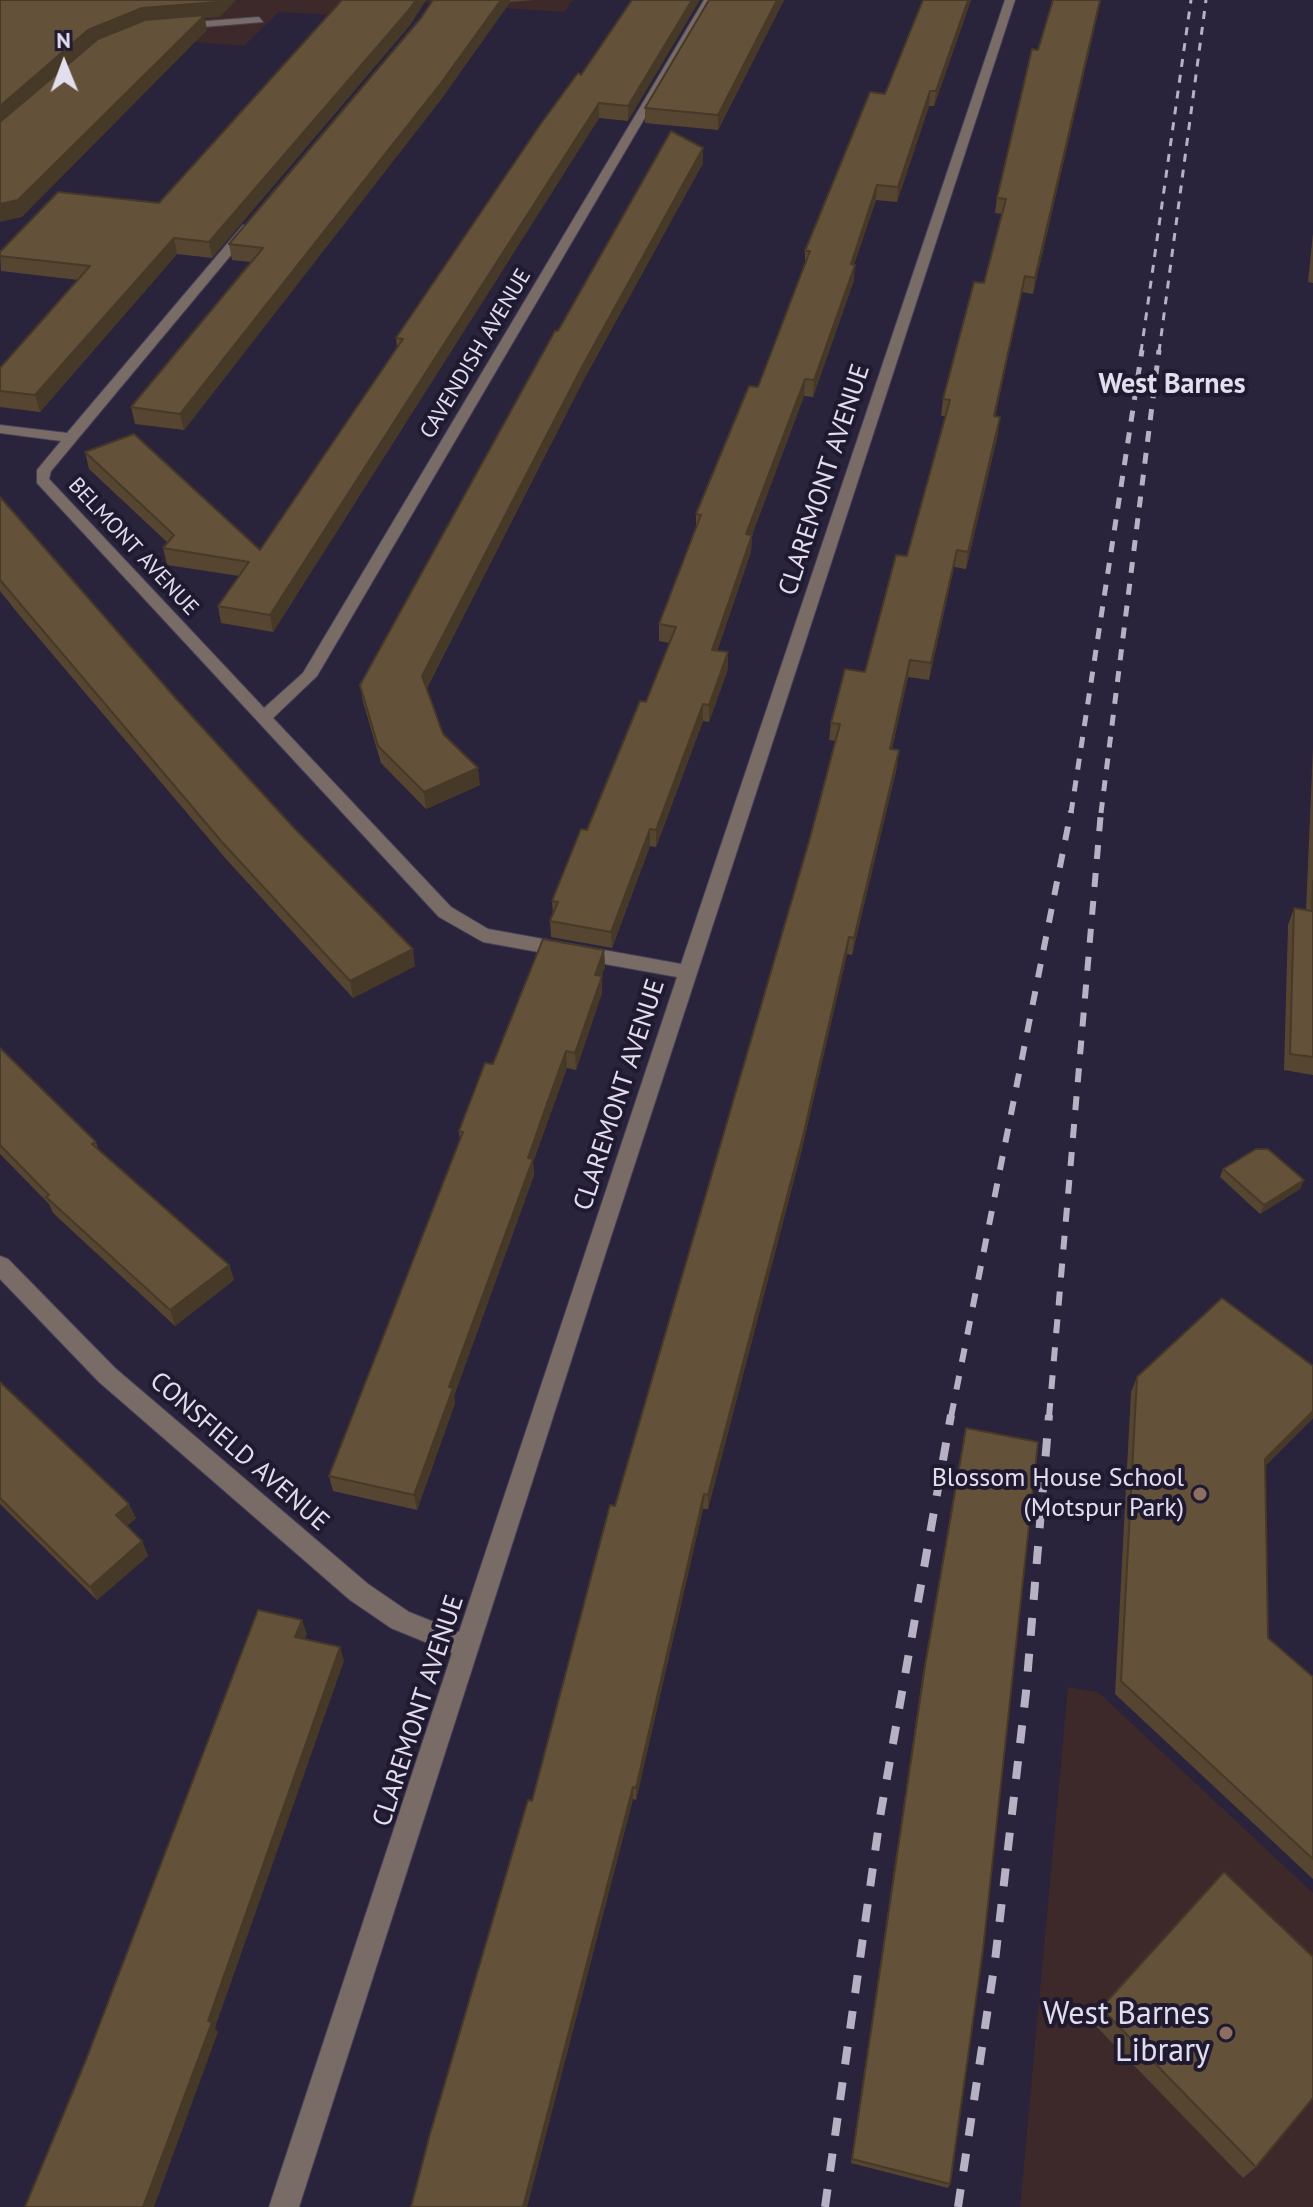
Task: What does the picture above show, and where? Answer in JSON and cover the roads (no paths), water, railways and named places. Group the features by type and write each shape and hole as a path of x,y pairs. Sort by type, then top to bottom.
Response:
{"street":[{"name":"CAVENDISH AVENUE","path":"263,718 309,676 709,0"},
{"name":"CLAREMONT AVENUE","path":"284,2207 1010,0"},
{"path":"173,27 259,20"},
{"name":"BELMONT AVENUE","path":"254,221 44,470 42,480 445,912 463,926 483,935 688,972"},
{"path":"0,429 71,438"},
{"name":"CONSFIELD AVENUE","path":"0,1265 107,1375 359,1592 400,1620 466,1647"}],"railway":[{"path":"1141,352 1191,0"},
{"path":"1159,352 1206,0"},
{"path":"1071,813 1142,350"},
{"path":"1101,813 1159,350"},
{"path":"951,1417 1071,811"},
{"path":"1049,1417 1101,811"},
{"path":"825,2207 880,1817 951,1415"},
{"path":"958,2207 995,1961 1026,1692 1049,1415"}],"place":[{"name":"Blossom House School (Motspur Park)","path":"1200,1494"},
{"name":"West Barnes Library","path":"1226,2033"}],"district":[{"name":"West Barnes","path":"1172,385"}]}
